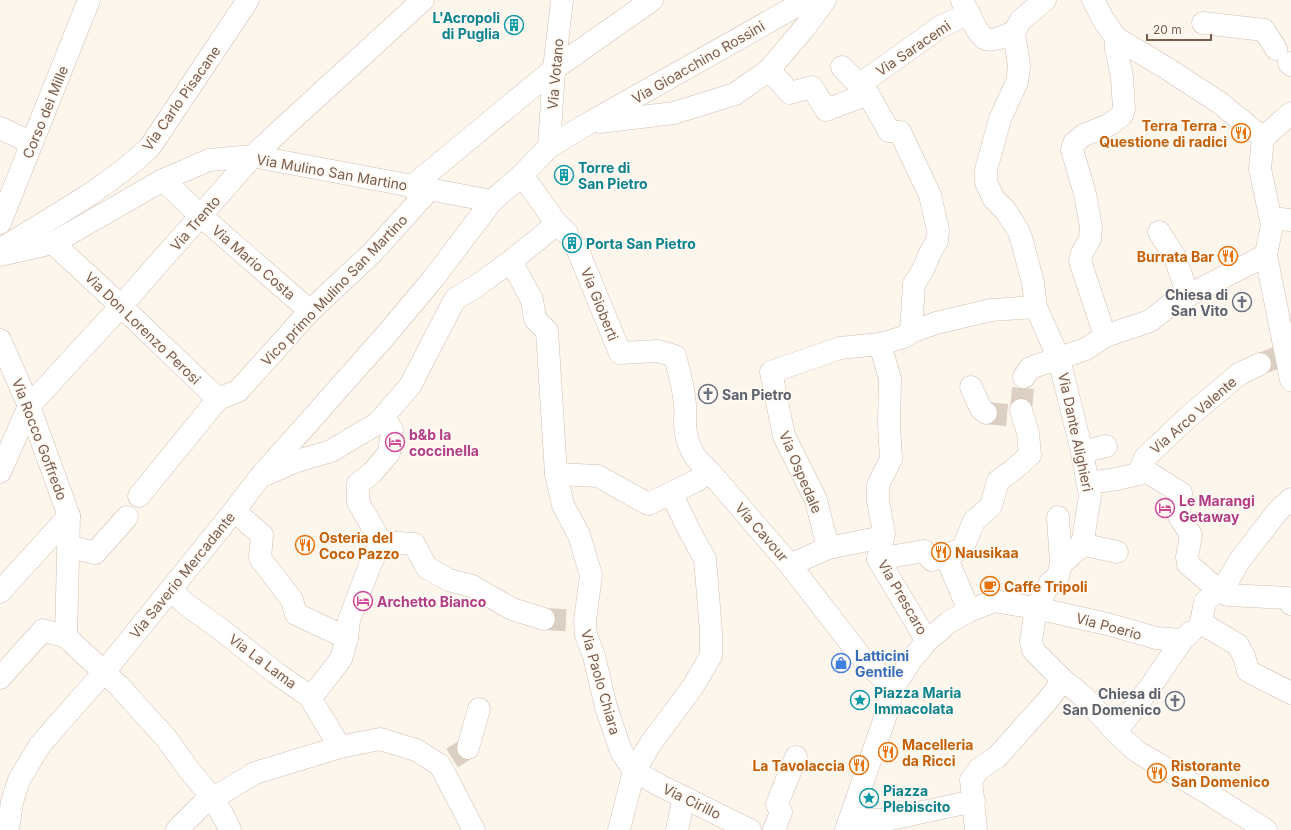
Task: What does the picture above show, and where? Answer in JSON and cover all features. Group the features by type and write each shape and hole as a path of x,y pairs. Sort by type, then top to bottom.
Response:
{"street":[{"name":"Corso dei Mille","path":"0,223 89,0"},
{"name":"Via Carlo Pisacane","path":"0,249 94,192 132,164 150,147 248,0"},
{"name":"Via Trento","path":"0,472 29,406 121,306 253,156 423,0"},
{"name":"Via Votano","path":"549,147 554,70 562,0"},
{"name":"Vico primo Mulino San Martino","path":"218,399 238,391 310,311 373,252 420,188 554,70 652,0"},
{"name":"Via Gioacchino Rossini","path":"385,336 433,279 492,201 522,175 549,147 807,0"},
{"name":"Via Gioacchino Rossini","path":"589,123 674,112 735,94 769,70 806,26 825,0"},
{"path":"965,7 980,35 985,39 991,40 1014,32 1021,20 1045,0"},
{"path":"1093,0 1102,19 1116,38 1220,103 1263,138"},
{"name":"Via Saracemi","path":"769,70 790,93 812,87 826,110 863,89 965,7"},
{"path":"1203,23 1264,30 1286,59"},
{"name":"Via Dante Alighieri","path":"1014,32 1019,66 1017,82 1000,119 986,170 986,182 994,199 1005,210 1018,230 1033,283 1036,308 1060,359 1082,452 1090,496 1083,540 1081,544"},
{"path":"1104,336 1080,261 1082,253 1090,239 1091,228 1082,180 1072,150 1074,143 1084,135 1109,125 1122,115 1124,109 1122,76 1116,48 1116,38"},
{"path":"842,67 863,89 889,131 900,132 930,195 938,230 937,241 923,270 914,284 911,332"},
{"path":"1291,113 1263,138 1260,169 1281,219 1272,225 1266,255 1286,332 1275,359 1291,380"},
{"path":"0,128 32,143"},
{"name":"Via Mulino San Martino","path":"0,255 53,243 163,180 209,160 253,156 492,201"},
{"path":"260,477 294,462 332,451 378,423 410,386 455,299 478,285 511,261 567,235 522,175"},
{"name":"Via Mario Costa","path":"163,180 201,216 310,311"},
{"path":"1159,232 1175,257 1188,296"},
{"name":"Via Gioberti","path":"567,235 620,353 658,351 675,356"},
{"name":"Via Don Lorenzo Perosi","path":"53,243 218,399"},
{"path":"1024,377 1030,368 1086,349 1104,336 1150,321 1170,305 1266,255"},
{"name":"Via Paolo Chiara","path":"511,261 532,300 535,318 547,331 556,474 563,505 579,535 591,575 583,621 586,635 594,656 606,708 621,751 634,771"},
{"path":"433,279 455,299"},
{"path":"880,344 904,337 911,332 936,323 991,310 1036,308"},
{"name":"Via Saverio Mercadante","path":"8,830 6,810 19,780 40,745 104,672 260,477 385,336"},
{"name":"Via Rocco Goffredo","path":"0,340 29,406 70,516 66,637"},
{"name":"Via Ospedale","path":"828,548 816,500 784,436 771,372 840,348 880,344"},
{"name":"Via Prescaro","path":"880,344 890,379 889,425 891,459 878,485 878,501 884,533 875,539 878,559 927,641"},
{"name":"Via Cavour","path":"675,356 683,387 686,408 685,424 689,446 699,462 710,472 790,565 862,658 893,688"},
{"name":"Via Arco Valente","path":"1088,483 1117,480 1138,474 1145,458 1187,418 1239,374 1275,359"},
{"path":"878,559 924,551 932,560 946,556 963,548 974,521 991,506 998,481 1030,455 1028,433 1009,413 981,409 971,387"},
{"path":"139,496 218,399"},
{"path":"381,542 358,502 358,484 372,473 389,453 392,430 384,417"},
{"path":"1082,452 1106,446"},
{"path":"1141,468 1181,493 1179,516 1191,535 1187,557 1188,564 1218,590 1228,595 1287,598 1291,604"},
{"path":"556,474 598,476 648,504 710,472"},
{"path":"619,830 634,771 651,743 692,688 711,656 711,632 705,559 671,493"},
{"path":"1116,732 1151,686 1182,640 1201,623 1205,602 1227,582 1240,560 1277,512 1289,504"},
{"path":"234,511 262,534 260,558 292,600 296,614 347,638"},
{"name":"Via Rocco Goffredo","path":"0,592 70,516"},
{"path":"68,546 95,553 128,517"},
{"path":"1058,517 1061,564 1058,576 1050,583 1036,608 1031,641 1033,650 1063,680 1083,696 1116,732 1136,751 1256,827"},
{"path":"790,565 828,548 875,539"},
{"path":"381,542 414,544 428,568 449,580 472,586 512,609 544,619"},
{"path":"309,696 317,690 341,660 347,638 349,620 370,565 381,542"},
{"path":"1061,564 1077,550 1081,544 1117,552"},
{"path":"946,556 969,611"},
{"name":"Via La Lama","path":"170,590 187,605 276,673 309,696 340,747"},
{"name":"Via Poerio","path":"893,688 927,641 949,622 969,611 994,601 1036,608 1107,624 1156,638 1182,640"},
{"path":"1201,623 1238,645 1244,656 1248,671 1291,693"},
{"path":"0,678 43,630 66,637 104,672 166,738 189,770 213,799 230,830"},
{"path":"976,830 971,780 979,769 997,757 1048,700 1063,680"},
{"path":"893,688 877,742 849,824 886,820 974,801"},
{"path":"474,830 453,757 479,709"},
{"path":"178,830 202,805 255,773 340,747 380,739 416,750 453,757"},
{"path":"774,830 781,812 777,804 796,757"},
{"name":"Via Cirillo","path":"634,771 750,830"},
{"path":"677,830 684,797"}],"tunnel":[{"path":"1260,364 1279,357"},
{"path":"1021,410 1024,377"},
{"path":"986,413 1007,415"},
{"path":"544,619 581,621"},
{"path":"452,758 468,748"}],"place":[{"name":"L'Acropoli di Puglia","path":"514,25"},
{"name":"Terra Terra - Questione di radici","path":"1241,133"},
{"name":"Torre di San Pietro","path":"564,175"},
{"name":"Porta San Pietro","path":"572,243"},
{"name":"Burrata Bar","path":"1228,256"},
{"name":"Chiesa di San Vito","path":"1242,302"},
{"name":"San Pietro","path":"708,394"},
{"name":"b&b la coccinella","path":"395,442"},
{"name":"Le Marangi Getaway","path":"1165,508"},
{"name":"Osteria del Coco Pazzo","path":"305,545"},
{"name":"Nausikaa","path":"941,552"},
{"name":"Caffe Tripoli","path":"990,586"},
{"name":"Archetto Bianco","path":"363,601"},
{"name":"Latticini Gentile","path":"841,663"},
{"name":"Piazza Maria Immacolata","path":"860,700"},
{"name":"Chiesa di San Domenico","path":"1175,701"},
{"name":"Macelleria da Ricci","path":"888,752"},
{"name":"La Tavolaccia","path":"859,765"},
{"name":"Ristorante San Domenico","path":"1157,773"},
{"name":"Piazza Plebiscito","path":"869,798"}]}
